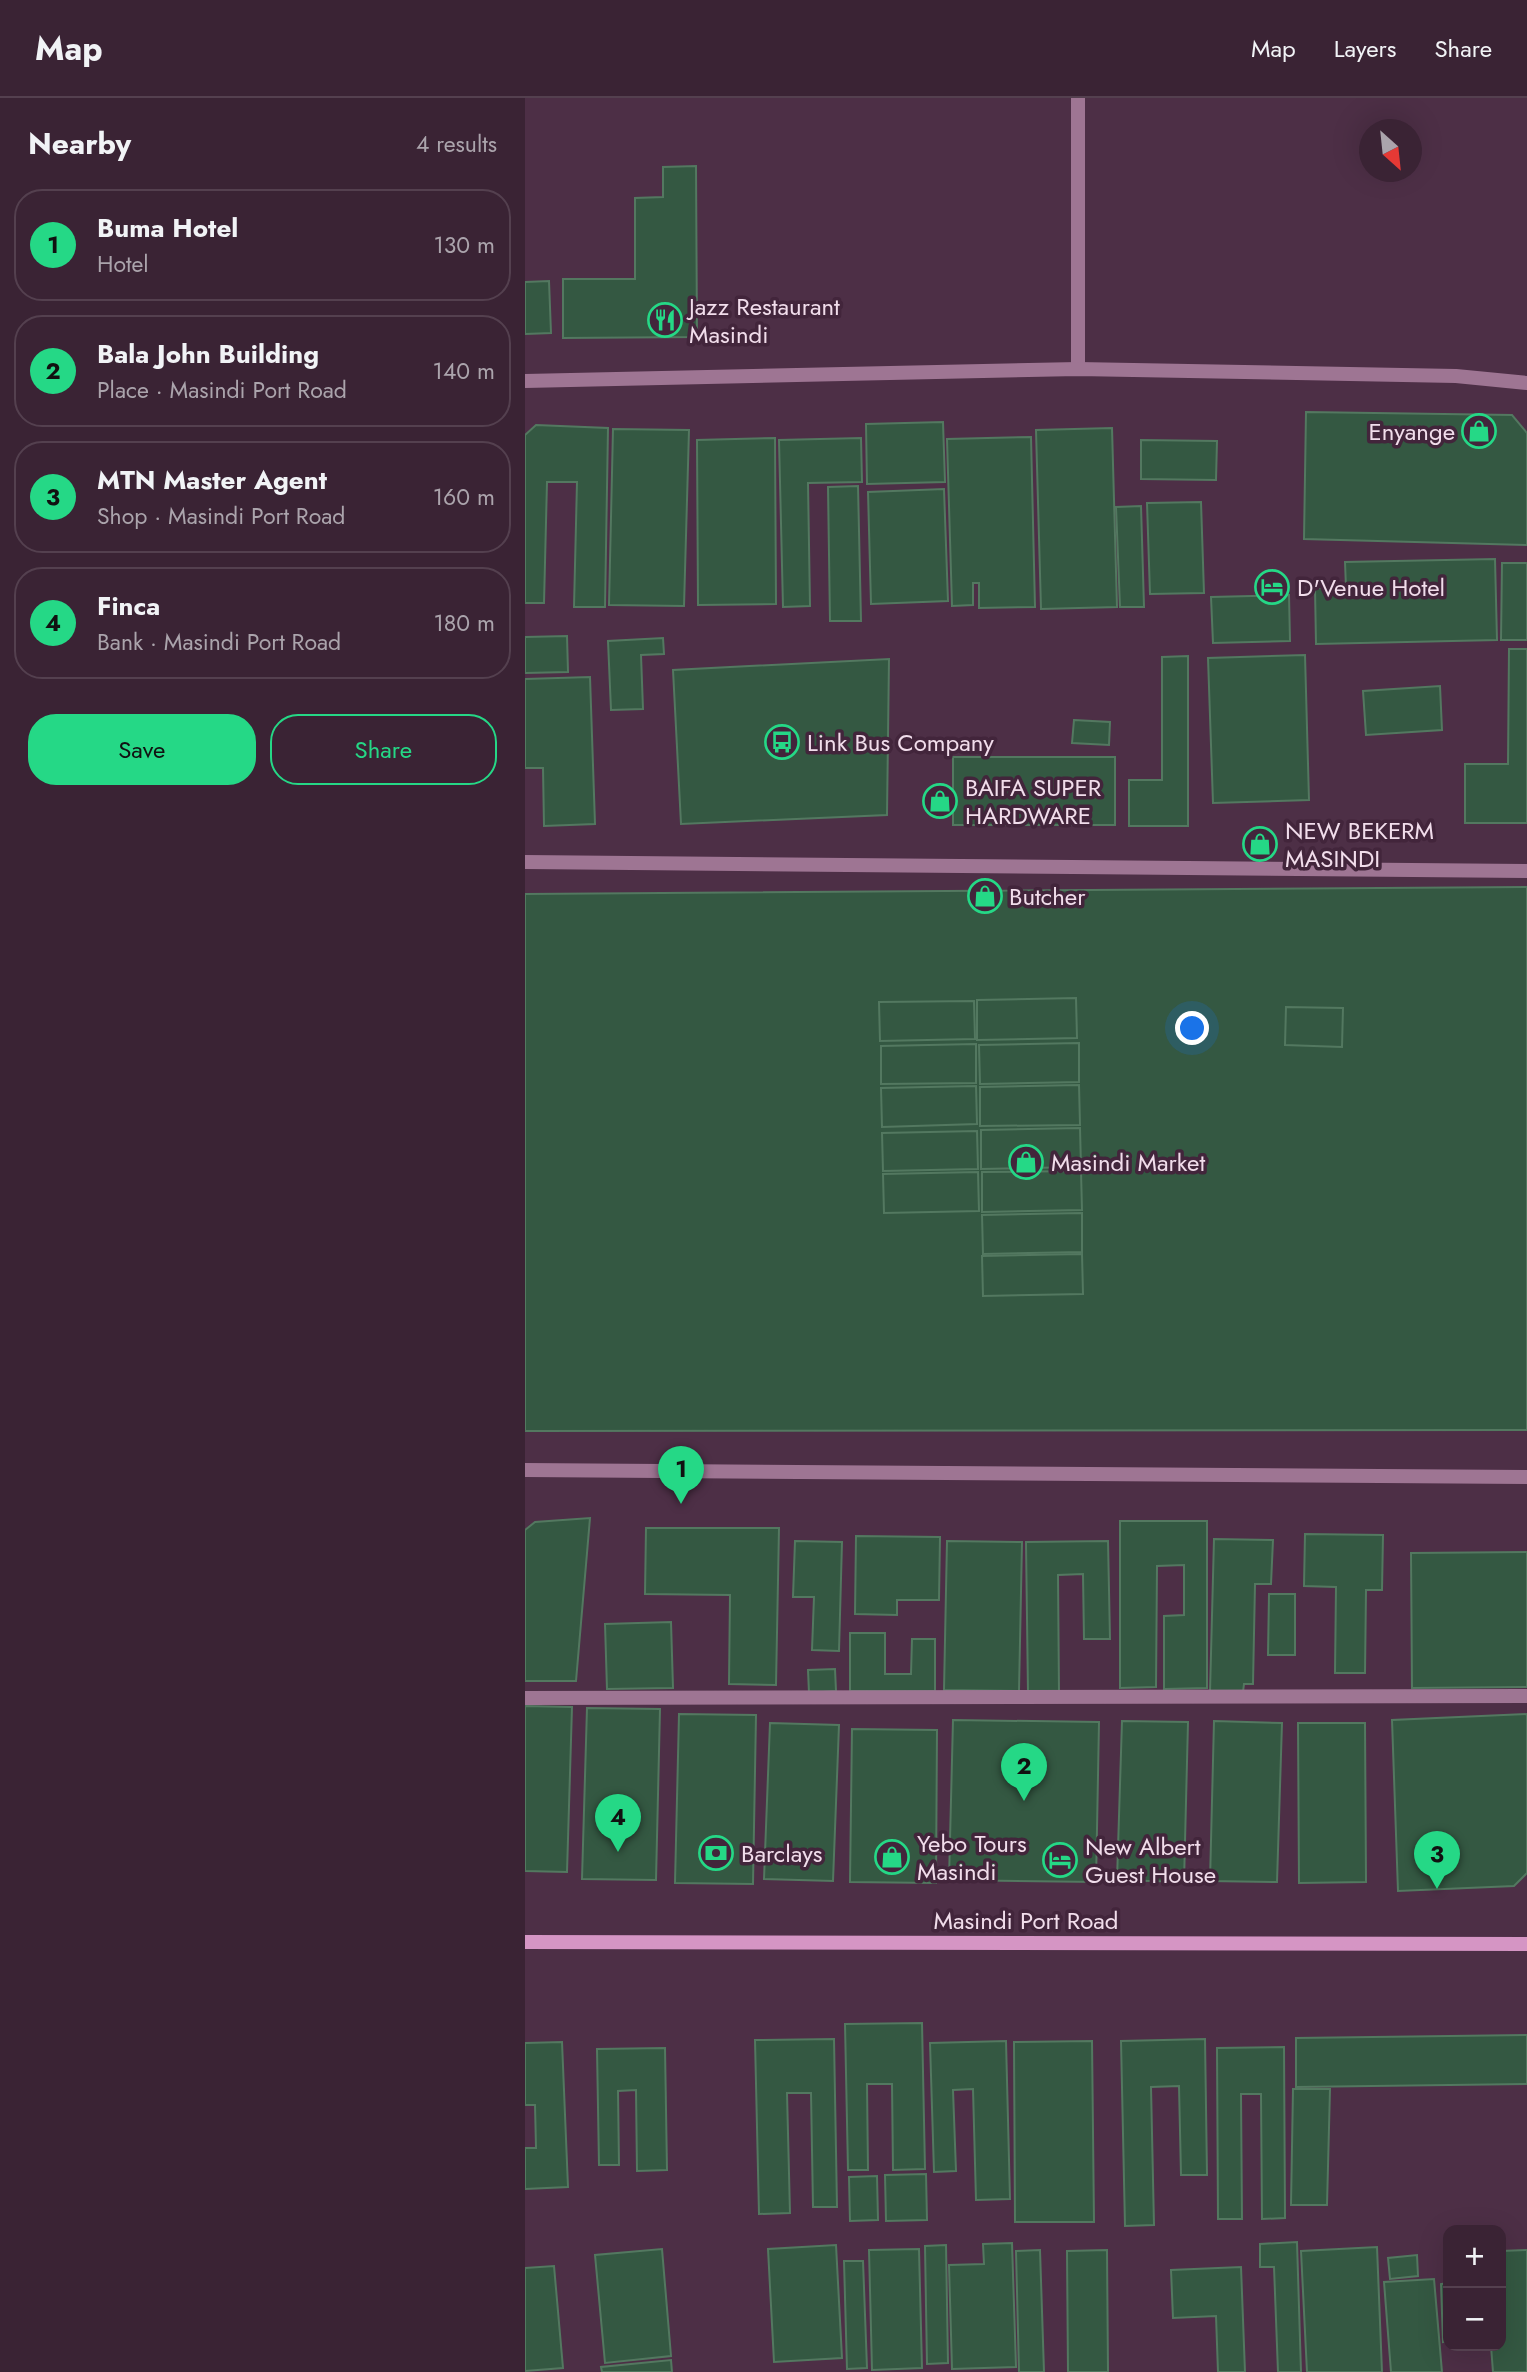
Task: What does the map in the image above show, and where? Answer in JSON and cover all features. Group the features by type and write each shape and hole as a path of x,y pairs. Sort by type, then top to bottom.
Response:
{"main road":[{"name":"Masindi Port Road","path":"525,1942 1527,1944"}],"street":[{"path":"1078,98 1078,369"},
{"path":"525,381 1078,369 1456,376 1527,383"},
{"path":"525,862 1527,871"},
{"path":"525,1470 1527,1477"},
{"path":"525,1698 1527,1696"}],"building":[{"path":"696,166 697,337 563,338 563,279 635,279 635,198 663,197 663,167"},
{"path":"549,281 551,333 525,334 525,282"},
{"path":"1306,412 1512,415 1527,433 1527,545 1304,539"},
{"path":"943,422 945,482 867,484 866,424"},
{"path":"536,425 608,428 605,607 574,607 577,482 547,482 544,603 525,603 525,435"},
{"path":"1112,428 1117,607 1041,609 1036,430"},
{"path":"613,429 689,430 684,606 609,605"},
{"path":"1031,437 1035,607 979,608 979,583 973,583 973,605 952,606 947,439"},
{"path":"775,438 776,604 698,605 697,440"},
{"path":"861,438 862,482 808,483 810,606 783,607 779,440"},
{"path":"1141,440 1217,441 1216,480 1141,479"},
{"path":"858,486 861,621 830,621 828,487"},
{"path":"944,489 948,601 871,604 868,492"},
{"path":"1201,502 1204,593 1150,594 1147,503"},
{"path":"1141,506 1144,607 1120,607 1116,507"},
{"path":"1495,559 1497,640 1316,644 1315,588 1346,588 1345,562"},
{"path":"1502,563 1527,563 1527,640 1501,640"},
{"path":"1289,595 1290,641 1213,643 1211,597"},
{"path":"567,636 568,672 525,673 525,637"},
{"path":"663,638 664,654 641,655 643,709 611,710 608,641"},
{"path":"1509,649 1527,649 1527,823 1465,823 1465,764 1508,764"},
{"path":"1305,655 1309,800 1213,803 1208,658"},
{"path":"1188,656 1188,826 1129,826 1129,780 1162,780 1162,657"},
{"name":"Link Bus Company","path":"889,659 887,815 681,824 673,670"},
{"path":"590,677 595,824 544,826 543,768 525,768 525,679"},
{"path":"1440,686 1442,730 1366,735 1363,691"},
{"path":"1074,720 1110,722 1109,745 1072,743"},
{"path":"953,757 1115,757 1115,825 953,825"},
{"name":"Masindi Market","path":"1527,887 1527,1430 525,1431 525,894"},
{"path":"1076,998 1077,1038 977,1040 977,1000"},
{"path":"974,1001 975,1039 880,1041 879,1002"},
{"path":"1286,1007 1343,1008 1342,1047 1285,1045"},
{"path":"1079,1043 1079,1082 980,1084 979,1045"},
{"path":"976,1044 976,1083 881,1084 881,1046"},
{"path":"1079,1085 1080,1125 980,1126 980,1087"},
{"path":"976,1086 977,1124 882,1127 881,1088"},
{"path":"1080,1128 1081,1167 981,1169 981,1130"},
{"path":"977,1131 978,1169 883,1171 882,1133"},
{"path":"1081,1171 1082,1210 982,1212 982,1172"},
{"path":"978,1172 979,1211 884,1213 883,1174"},
{"path":"1082,1213 1082,1252 983,1254 982,1215"},
{"path":"1082,1254 1083,1294 983,1296 982,1256"},
{"path":"590,1518 576,1681 525,1681 525,1530 535,1522"},
{"path":"1120,1521 1207,1521 1207,1688 1164,1689 1164,1616 1184,1615 1184,1565 1157,1566 1156,1687 1120,1688"},
{"path":"646,1528 779,1528 776,1685 729,1684 730,1595 645,1594"},
{"path":"1305,1534 1383,1535 1382,1590 1366,1590 1365,1673 1335,1673 1336,1587 1304,1586"},
{"path":"856,1536 940,1537 939,1600 897,1600 897,1615 855,1614"},
{"path":"1214,1539 1273,1540 1271,1584 1255,1584 1253,1684 1244,1684 1243,1692 1210,1692"},
{"path":"795,1541 842,1542 839,1651 812,1650 814,1597 793,1597"},
{"path":"947,1541 1022,1542 1019,1691 944,1690"},
{"path":"1108,1541 1110,1639 1084,1639 1083,1574 1058,1575 1059,1692 1028,1693 1026,1542"},
{"path":"1527,1552 1527,1687 1412,1688 1411,1553"},
{"path":"1269,1594 1295,1594 1295,1655 1268,1655"},
{"path":"671,1622 673,1688 607,1689 605,1624"},
{"path":"850,1633 885,1633 885,1674 911,1674 912,1639 935,1639 935,1691 850,1691"},
{"path":"835,1669 836,1691 809,1693 808,1670"},
{"path":"525,1706 572,1707 567,1872 525,1871"},
{"path":"587,1708 660,1709 656,1880 582,1879"},
{"path":"679,1714 756,1715 753,1884 675,1883"},
{"path":"1527,1714 1527,1873 1514,1886 1398,1891 1392,1720"},
{"path":"953,1720 1099,1722 1096,1882 949,1880"},
{"path":"1122,1721 1188,1722 1184,1882 1117,1880"},
{"path":"1214,1721 1282,1723 1277,1882 1210,1881"},
{"path":"770,1723 839,1725 833,1881 764,1879"},
{"path":"1298,1723 1365,1723 1366,1882 1299,1883"},
{"path":"852,1729 937,1730 936,1883 850,1882"},
{"path":"922,2023 925,2169 893,2170 892,2084 867,2084 868,2170 848,2170 845,2024"},
{"path":"1527,2035 1527,2084 1296,2087 1296,2038"},
{"path":"834,2039 837,2207 813,2207 811,2093 787,2093 790,2213 759,2214 755,2040"},
{"path":"1205,2039 1207,2175 1181,2175 1179,2086 1151,2087 1154,2225 1125,2226 1121,2041"},
{"path":"1006,2041 1010,2199 976,2200 973,2089 953,2090 956,2171 934,2172 930,2043"},
{"path":"1092,2041 1094,2222 1015,2222 1014,2042"},
{"path":"562,2042 568,2187 525,2189 525,2148 536,2148 535,2105 525,2105 525,2043"},
{"path":"1284,2047 1285,2218 1262,2219 1261,2094 1241,2094 1242,2219 1218,2219 1217,2048"},
{"path":"665,2048 667,2170 637,2171 636,2090 618,2091 619,2165 599,2165 597,2049"},
{"path":"1293,2089 1330,2089 1327,2205 1291,2205"},
{"path":"926,2174 927,2220 886,2221 885,2175"},
{"path":"877,2176 878,2220 850,2221 849,2177"},
{"path":"1297,2242 1301,2372 1278,2372 1274,2267 1260,2267 1260,2244"},
{"path":"1012,2243 1016,2367 952,2369 949,2265 984,2264 983,2244"},
{"path":"836,2245 842,2358 774,2362 768,2249"},
{"path":"946,2245 948,2363 927,2364 925,2246"},
{"path":"1377,2247 1382,2372 1307,2372 1301,2251"},
{"path":"662,2249 671,2356 605,2363 595,2255"},
{"path":"919,2249 922,2368 872,2370 869,2250"},
{"path":"1040,2250 1044,2372 1019,2372 1016,2251"},
{"path":"1107,2250 1108,2372 1068,2372 1067,2251"},
{"path":"1527,2250 1527,2372 1493,2372 1491,2351 1506,2351 1506,2251"},
{"path":"1417,2255 1418,2276 1390,2279 1388,2258"},
{"path":"844,2261 863,2261 867,2368 847,2369"},
{"path":"554,2266 563,2368 525,2371 525,2268"},
{"path":"1241,2267 1245,2372 1218,2372 1216,2316 1173,2318 1171,2270"},
{"path":"1434,2279 1442,2372 1391,2372 1384,2282"},
{"path":"1441,2284 1443,2284 1443,2342"},
{"path":"671,2360 672,2372 602,2372 601,2367"}],"place":[{"name":"Jazz Restaurant Masindi","path":"665,320"},
{"name":"Enyange","path":"1479,431"},
{"name":"D'Venue Hotel","path":"1272,587"},
{"name":"Link Bus Company","path":"782,742"},
{"name":"BAIFA SUPER HARDWARE","path":"940,801"},
{"name":"NEW BEKERM MASINDI","path":"1260,844"},
{"name":"Butcher","path":"985,896"},
{"name":"Masindi Market","path":"1026,1162"},
{"name":"Buma Hotel","path":"681,1504"},
{"name":"Bala John Building","path":"1024,1801"},
{"name":"Finca","path":"618,1852"},
{"name":"Barclays","path":"716,1853"},
{"name":"Yebo Tours Masindi","path":"892,1857"},
{"name":"New Albert Guest House","path":"1060,1860"},
{"name":"MTN Master Agent","path":"1437,1889"}]}
